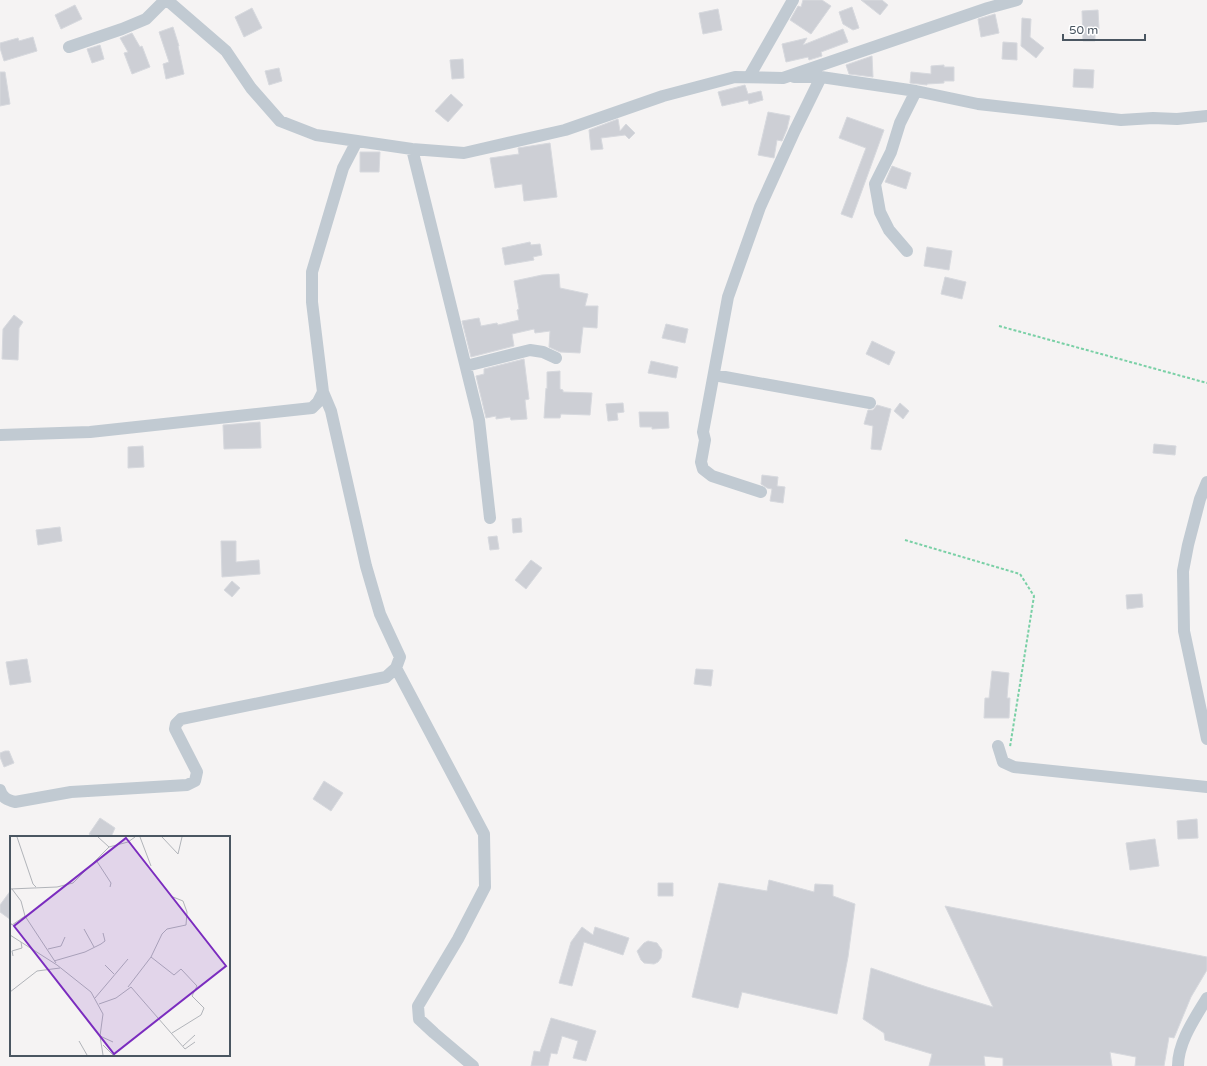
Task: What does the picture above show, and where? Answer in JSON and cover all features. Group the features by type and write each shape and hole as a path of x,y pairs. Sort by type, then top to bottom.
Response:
{"street":[{"path":"69,47 146,19 166,0 226,51 251,88 280,121 316,135 412,149 464,153 566,130 663,96 734,77 821,77 916,90 978,104 1121,120 1153,118 1177,119 1207,116"},
{"path":"749,77 794,0"},
{"path":"783,78 988,8 1017,0"},
{"path":"761,492 712,476 703,469 701,462 705,440 703,432 728,297 760,207 821,77"},
{"path":"907,250 889,230 880,212 875,184 891,152 900,123 916,90"},
{"path":"0,790 1,795 6,799 15,802 71,792 187,785 194,781 197,772 175,729 176,724 181,719 386,676 396,668 400,657 380,614 366,566 330,411 323,392 312,302 312,272 343,168 357,141"},
{"path":"412,149 479,420 490,518"},
{"path":"466,366 530,350 544,352 556,358"},
{"path":"714,375 870,403"},
{"path":"0,435 90,432 312,408 318,402 323,392"},
{"path":"1207,482 1200,499 1189,538 1183,571 1184,631 1207,739"},
{"path":"396,668 484,834 485,887 458,939 418,1006 419,1019 434,1034 473,1066"},
{"path":"998,746 1003,762 1014,767 1207,787"},
{"path":"1178,1066 1178,1059 1189,1027 1207,998"}],"path":[{"path":"999,326 1207,383"},
{"path":"905,540 1020,574 1034,596 1008,764"}],"building":[{"path":"803,0 822,0 831,6 811,34 790,20 798,6 801,7"},
{"path":"861,0 882,0 888,5 880,15"},
{"path":"75,5 82,19 61,29 55,15"},
{"path":"852,7 859,28 853,30 843,24 839,12"},
{"path":"252,8 262,28 244,37 235,17"},
{"path":"718,9 722,30 703,34 699,13"},
{"path":"1098,10 1099,29 1095,29 1095,41 1083,41 1082,11"},
{"path":"995,14 999,33 981,37 978,19"},
{"path":"1022,18 1031,19 1030,37 1044,48 1036,58 1021,46"},
{"path":"173,27 179,46 184,74 166,79 163,64 169,62 159,32"},
{"path":"843,29 848,42 821,52 822,56 809,60 808,57 786,62 782,44 807,38 803,45"},
{"path":"132,33 140,47 142,46 150,67 132,74 124,53 128,52 120,38"},
{"path":"33,37 37,51 4,61 0,43 18,38 19,41"},
{"path":"1003,42 1017,43 1017,60 1002,59"},
{"path":"100,45 104,59 92,63 87,49"},
{"path":"872,56 873,77 849,74 846,65"},
{"path":"463,59 464,78 452,79 450,60"},
{"path":"944,65 944,67 954,67 954,81 944,81 944,83 927,85 910,83 911,72 931,74 931,66"},
{"path":"279,68 282,81 269,85 265,71"},
{"path":"1074,69 1094,70 1093,88 1073,87"},
{"path":"0,72 5,72 10,104 0,106"},
{"path":"745,85 748,94 761,91 763,100 749,104 748,100 722,106 718,92"},
{"path":"451,94 463,105 448,122 435,111"},
{"path":"768,112 790,116 782,141 777,140 774,158 758,155"},
{"path":"847,117 884,130 852,218 841,214 866,148 839,138"},
{"path":"618,119 620,131 626,124 635,133 629,139 625,135 601,138 603,149 591,150 589,130"},
{"path":"550,143 557,197 524,201 522,184 495,188 490,158 519,154 518,148"},
{"path":"360,152 380,152 379,172 360,172"},
{"path":"892,166 911,173 906,189 885,182"},
{"path":"530,242 531,245 540,244 542,255 533,257 534,260 505,265 502,248"},
{"path":"927,247 952,251 949,270 924,266"},
{"path":"559,274 560,288 588,294 585,306 598,306 597,328 583,327 580,353 560,352 549,347 550,331 535,333 534,329 512,334 514,346 471,357 462,321 479,318 481,326 497,323 498,325 519,320 517,310 519,309 514,281 542,275"},
{"path":"945,277 966,282 962,299 941,294"},
{"path":"14,315 23,322 19,328 18,360 2,359 3,329"},
{"path":"666,324 688,329 685,343 662,338"},
{"path":"872,341 895,352 889,365 866,354"},
{"path":"524,359 529,399 525,400 527,419 511,420 510,417 496,419 496,416 486,418 476,376 484,374 484,369"},
{"path":"651,361 678,367 676,378 648,373"},
{"path":"560,371 560,389 563,390 563,392 592,393 590,415 561,414 560,418 544,418 547,372"},
{"path":"623,403 624,412 617,413 618,420 608,421 606,404"},
{"path":"900,403 909,411 903,419 894,411"},
{"path":"877,405 891,409 881,450 871,449 873,426 864,424 868,410 873,410"},
{"path":"639,412 668,412 669,428 652,429 652,427 640,427"},
{"path":"260,422 261,448 224,449 223,425"},
{"path":"1154,444 1176,446 1175,455 1153,453"},
{"path":"143,446 144,467 128,468 128,447"},
{"path":"762,475 778,477 777,486 785,487 783,503 770,501 772,489 761,484"},
{"path":"521,518 522,532 513,533 512,519"},
{"path":"60,527 62,541 38,545 36,530"},
{"path":"497,536 499,549 490,550 488,537"},
{"path":"221,541 236,541 236,562 259,560 260,574 222,577"},
{"path":"531,560 542,568 526,589 515,580"},
{"path":"232,581 240,588 232,597 224,590"},
{"path":"1142,594 1143,607 1127,609 1126,595"},
{"path":"27,659 31,682 10,685 6,662"},
{"path":"696,669 713,670 711,686 694,684"},
{"path":"992,671 1009,673 1007,698 1010,698 1009,718 984,718 985,698 989,698"},
{"path":"9,751 14,763 4,767 0,753"},
{"path":"324,781 343,793 331,811 313,799"},
{"path":"100,818 115,828 111,836 92,836 89,834"},
{"path":"1197,819 1198,838 1178,839 1177,821"},
{"path":"1155,839 1159,866 1130,870 1126,843"},
{"path":"769,880 814,892 815,884 833,885 833,896 855,904 848,957 837,1014 742,992 738,1008 692,997 719,883 767,891"},
{"path":"658,883 673,883 673,896 658,896"},
{"path":"10,891 10,919 0,912 0,905"},
{"path":"945,906 1207,957 1207,970 1191,997 1174,1038 1169,1037 1164,1066 1135,1066 1136,1057 1110,1052 1112,1066 1003,1066 1003,1058 984,1056 985,1066 929,1066 932,1054 885,1040 884,1033 863,1019 871,968 993,1007"},
{"path":"582,927 593,935 595,927 629,938 623,955 584,942 572,986 559,983 571,942"},
{"path":"648,941 657,943 662,950 661,958 654,964 644,963 637,951 644,943"},
{"path":"551,1018 596,1031 586,1061 573,1058 578,1041 562,1036 557,1054 551,1053 548,1066 531,1066 534,1051 540,1052"}]}
